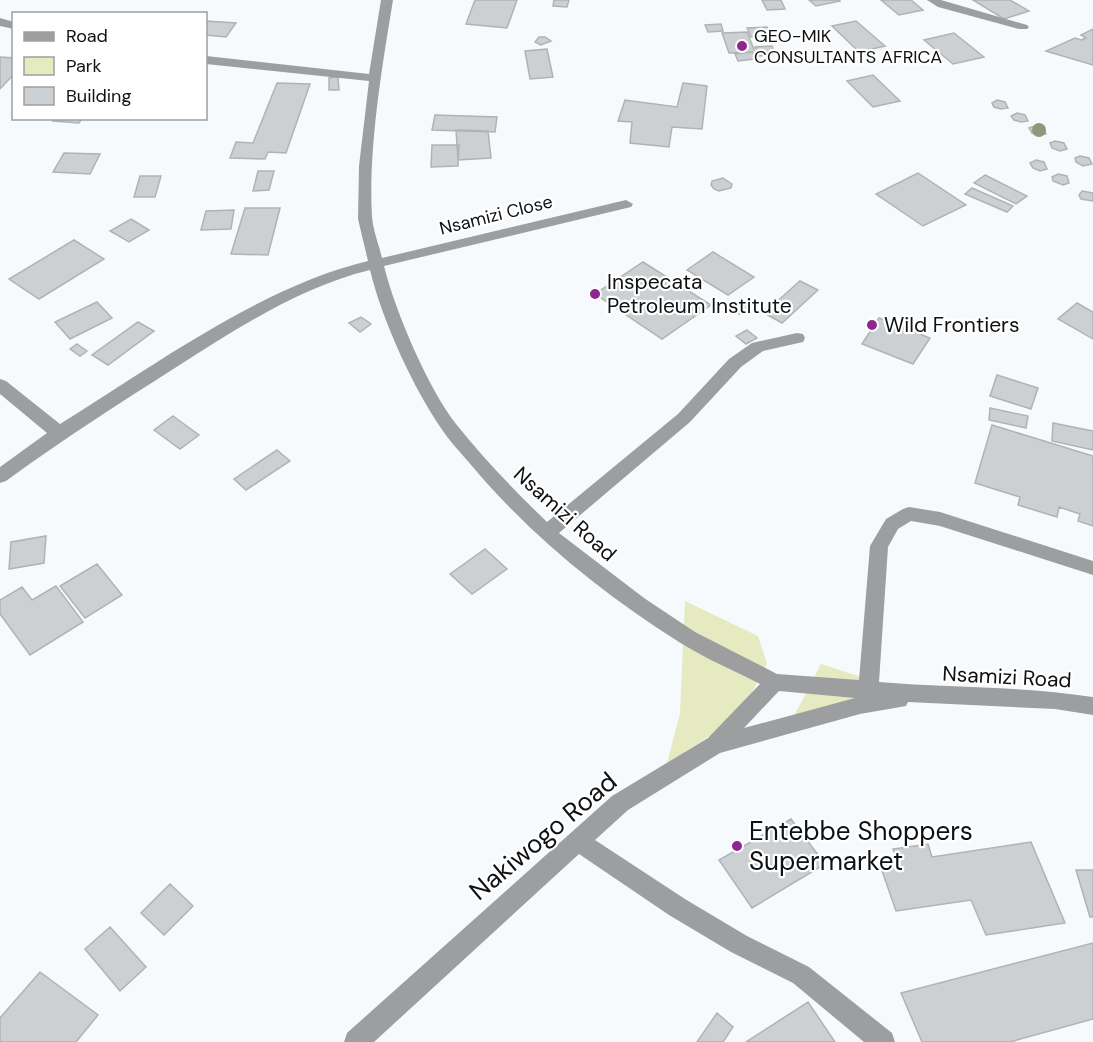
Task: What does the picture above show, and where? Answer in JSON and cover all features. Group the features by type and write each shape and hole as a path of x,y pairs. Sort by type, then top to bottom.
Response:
{"street":[{"name":"Nsamizi Road","path":"387,0 375,78 366,165 365,219 376,266 397,326 449,427 494,480 546,533 582,564 688,638 775,682 939,696 1055,700 1093,706"},
{"path":"933,0 942,5 1023,27"},
{"path":"207,60 375,78"},
{"name":"Nsamizi Close","path":"0,476 59,433 224,330 305,286 362,267 376,266 626,204"},
{"path":"546,533 684,418 735,363 758,347 796,338"},
{"path":"0,385 59,433"},
{"path":"868,690 879,546 892,524 909,514 940,519 1093,568"},
{"path":"715,745 775,682"},
{"name":"Nakiwogo Road","path":"356,1042 620,802 715,745 860,705 939,696"},
{"path":"578,842 677,907 739,944 801,975 883,1042"}],"green space":[{"path":"685,601 758,636 767,664 739,717 667,763 680,713"},
{"path":"821,664 904,691 794,716"}],"building":[{"path":"475,0 517,0 507,28 466,24"},
{"path":"554,0 569,0 567,7 553,6"},
{"path":"762,0 781,0 785,9 767,10"},
{"path":"809,0 839,0 840,1 816,6"},
{"path":"881,0 911,0 923,10 899,15"},
{"path":"973,0 1010,0 1029,11 1004,19"},
{"path":"207,21 236,23 226,37 207,35"},
{"path":"856,21 885,46 859,52 832,26"},
{"path":"721,24 723,31 708,32 705,25"},
{"path":"767,27 772,36 751,37 747,28"},
{"path":"1093,29 1093,65 1046,51 1075,38 1081,40 1086,38 1081,35"},
{"path":"747,32 755,52 729,53 722,33"},
{"path":"954,33 984,57 953,64 924,40"},
{"path":"539,37 545,37 551,41 541,45 535,42"},
{"path":"772,46 776,54 759,56 755,47"},
{"path":"547,49 553,77 530,79 525,51"},
{"path":"752,52 756,59 738,61 735,54"},
{"path":"0,57 12,58 12,76 0,89"},
{"path":"873,75 900,101 873,107 847,81"},
{"path":"338,77 339,90 329,90 329,78"},
{"path":"277,83 310,84 286,153 268,152 265,159 230,158 236,142 253,143"},
{"path":"683,83 707,86 702,129 672,127 669,147 630,143 632,122 618,121 625,100 677,107"},
{"path":"997,100 1005,102 1008,108 994,107 992,103"},
{"path":"1017,113 1025,115 1028,121 1014,120 1011,116"},
{"path":"435,115 497,117 495,132 432,130"},
{"path":"53,120 81,120 79,123"},
{"path":"1043,127 1046,134 1032,133 1029,128"},
{"path":"456,130 488,131 491,158 458,160"},
{"path":"1055,141 1064,143 1067,149 1060,151 1052,148 1050,143"},
{"path":"432,145 459,145 458,166 431,167"},
{"path":"64,153 100,154 90,174 53,172"},
{"path":"1080,156 1089,158 1092,164 1083,166 1076,162 1075,158"},
{"path":"1036,160 1044,162 1047,169 1040,171 1033,168 1030,163"},
{"path":"258,171 274,171 269,190 253,191"},
{"path":"918,173 966,205 923,226 876,194"},
{"path":"1058,174 1067,176 1069,183 1063,185 1053,181 1052,177"},
{"path":"985,175 1027,196 1016,204 974,183"},
{"path":"140,176 161,176 155,197 134,197"},
{"path":"723,178 732,184 731,188 719,191 714,189 711,185 712,181"},
{"path":"972,188 1013,206 1007,212 965,194"},
{"path":"1082,191 1093,193 1093,201 1081,199 1079,195"},
{"path":"245,208 280,208 268,255 231,254"},
{"path":"234,210 231,229 201,230 206,211"},
{"path":"131,219 149,230 129,242 110,231"},
{"path":"74,240 104,259 39,299 9,279"},
{"path":"713,252 754,277 728,295 687,270"},
{"path":"643,262 711,305 662,339 595,294"},
{"path":"800,281 818,290 782,323 764,313"},
{"path":"97,302 112,318 70,339 55,322"},
{"path":"735,302 746,306 740,314 729,310"},
{"path":"1077,303 1093,312 1093,339 1058,319"},
{"path":"361,317 371,324 360,332 349,323"},
{"path":"879,318 930,338 913,364 862,344"},
{"path":"138,322 154,331 108,365 92,355"},
{"path":"747,330 757,338 746,344 736,336"},
{"path":"77,344 87,351 80,356 70,349"},
{"path":"997,375 1038,388 1031,409 990,396"},
{"path":"990,408 1028,416 1026,428 989,420"},
{"path":"173,416 199,435 180,449 154,430"},
{"path":"1053,423 1093,431 1093,450 1052,441"},
{"path":"992,425 1093,456 1093,526 1078,521 1080,514 1059,507 1057,517 1018,505 1020,497 975,483"},
{"path":"277,450 290,461 246,490 234,479"},
{"path":"46,536 44,563 9,569 11,542"},
{"path":"485,549 507,569 472,594 450,574"},
{"path":"97,564 122,595 85,618 60,586"},
{"path":"56,586 83,622 30,655 0,614 0,600 22,587 32,600"},
{"path":"791,819 825,864 752,908 719,860"},
{"path":"1031,842 1065,923 986,935 971,900 896,911 880,865 898,861 893,849 928,844 932,857"},
{"path":"1076,870 1093,870 1093,917 1090,917"},
{"path":"170,884 193,906 164,935 141,913"},
{"path":"110,927 146,967 120,991 85,949"},
{"path":"1093,943 1093,1019 1010,1042 922,1042 901,993"},
{"path":"40,972 98,1015 76,1042 0,1042 0,1018"},
{"path":"808,1002 835,1042 746,1042"},
{"path":"717,1013 733,1027 723,1042 697,1042"}],"place":[{"name":"GEO-MIK CONSULTANTS AFRICA","path":"742,46"},
{"name":"Inspecata Petroleum Institute","path":"595,294"},
{"name":"Wild Frontiers","path":"872,325"},
{"name":"Entebbe Shoppers Supermarket","path":"737,846"}]}
